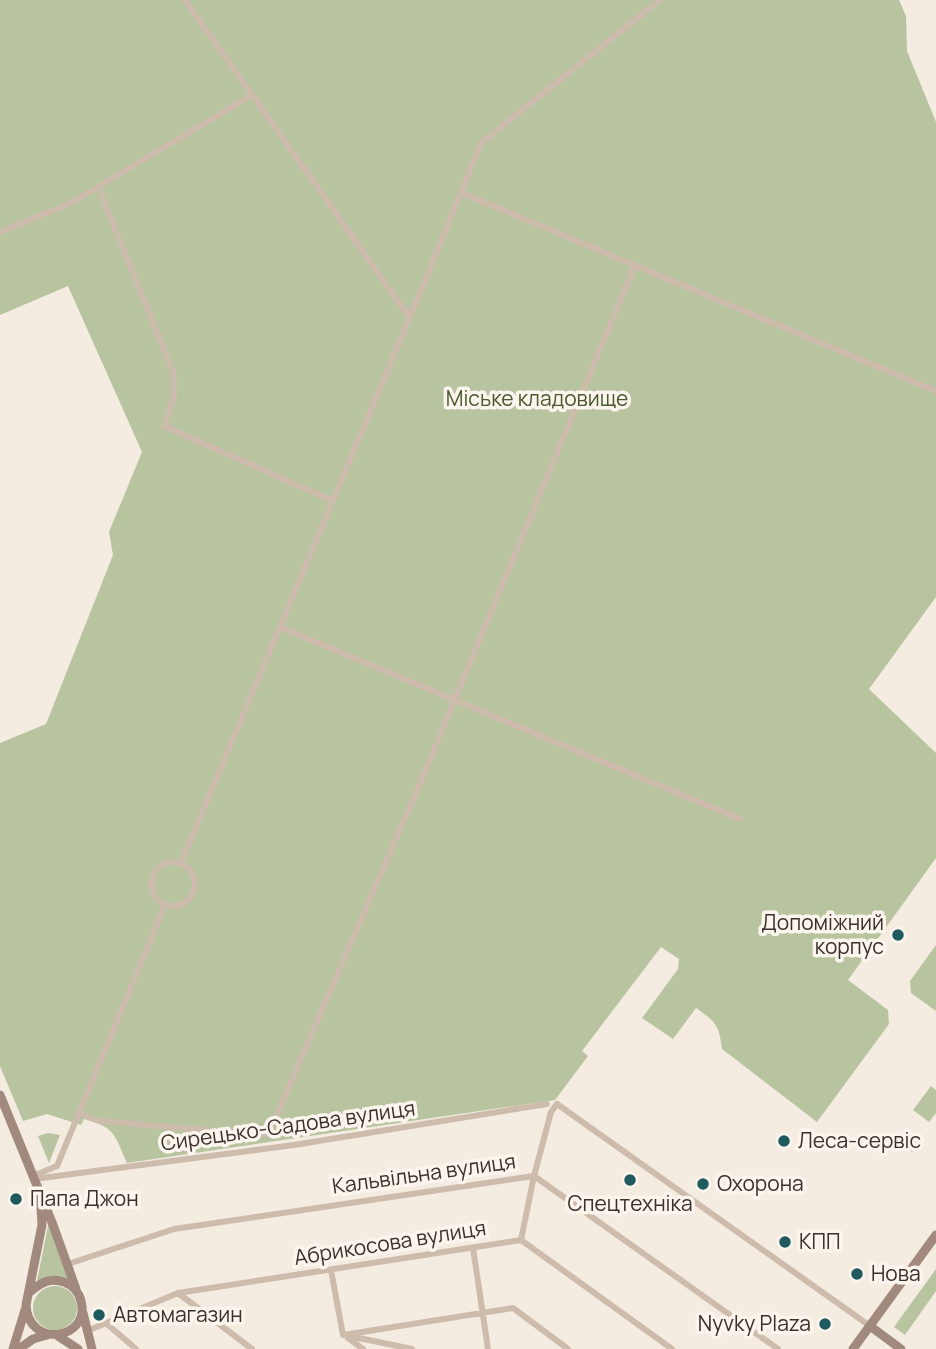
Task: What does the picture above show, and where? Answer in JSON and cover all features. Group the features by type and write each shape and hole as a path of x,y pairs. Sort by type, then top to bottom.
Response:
{"main road":[{"path":"0,1095 40,1191 76,1291"},
{"path":"13,1349 30,1292 42,1225 40,1191"},
{"path":"853,1349 936,1235"},
{"path":"30,1292 44,1282 53,1280 70,1284 81,1300 92,1349"},
{"path":"26,1305 33,1326 47,1335"},
{"path":"58,1336 74,1328 82,1311"},
{"path":"870,1326 901,1349"},
{"path":"19,1349 33,1339 47,1335 58,1336 78,1349"}],"street":[{"path":"185,0 410,318"},
{"path":"181,863 481,143 660,0"},
{"path":"0,232 69,204 252,95"},
{"path":"98,187 174,374 174,396 164,426 333,501"},
{"path":"462,193 936,391"},
{"path":"79,1113 99,1121 268,1135 455,699 635,265"},
{"path":"280,627 740,819"},
{"path":"181,863 192,873 195,880 193,894 178,906 165,905 151,892 151,878 159,866 181,863"},
{"path":"34,1178 57,1166 165,905"},
{"name":"Сирецько-Садова вулиця","path":"34,1178 294,1145 547,1104"},
{"path":"672,1349 521,1240 534,1176 551,1112 557,1104 870,1326"},
{"name":"Кальвільна вулиця","path":"68,1264 174,1229 534,1176 778,1349"},
{"name":"Абрикосова вулиця","path":"87,1331 178,1293 521,1240"},
{"path":"473,1248 488,1349"},
{"path":"331,1270 343,1335 363,1349"},
{"path":"178,1293 251,1349"},
{"path":"343,1335 513,1308 568,1349"},
{"path":"107,1324 136,1349"},
{"path":"343,1335 412,1349"}],"green space":[{"name":"Міське кладовище","path":"0,0 899,0 906,16 907,51 936,122 936,597 869,689 936,753 936,858 848,980 888,1010 889,1024 817,1122 722,1049 715,1025 696,1008 673,1039 642,1018 678,969 679,959 661,947 582,1051 588,1056 555,1100 127,1163 113,1134 95,1122 84,1119 81,1125 47,1114 23,1121 0,1066 0,743 46,724 113,555 109,532 142,452 68,286 0,315"},
{"path":"936,945 936,1011 911,993 910,981"},
{"path":"931,1086 936,1090 936,1113 929,1122 913,1110"},
{"path":"48,1133 60,1135 49,1163 38,1136"},
{"path":"910,1133 921,1141 912,1152 901,1144"},
{"path":"50,1225 70,1279 55,1276 37,1281"},
{"path":"936,1269 936,1291 905,1335 894,1327"},
{"path":"55,1286 64,1287 71,1292 76,1299 76,1317 71,1324 64,1329 55,1330 46,1329 39,1324 34,1317 33,1308 34,1299 39,1292 46,1287"}],"place":[{"name":"Допоміжний корпус","path":"898,935"},
{"name":"Леса-сервіс","path":"784,1141"},
{"name":"Спецтехніка","path":"630,1180"},
{"name":"Охорона","path":"703,1184"},
{"name":"Папа Джон","path":"16,1199"},
{"name":"КПП","path":"785,1242"},
{"name":"Нова","path":"857,1274"},
{"name":"Автомагазин","path":"99,1315"},
{"name":"Nyvky Plaza","path":"825,1324"}]}
